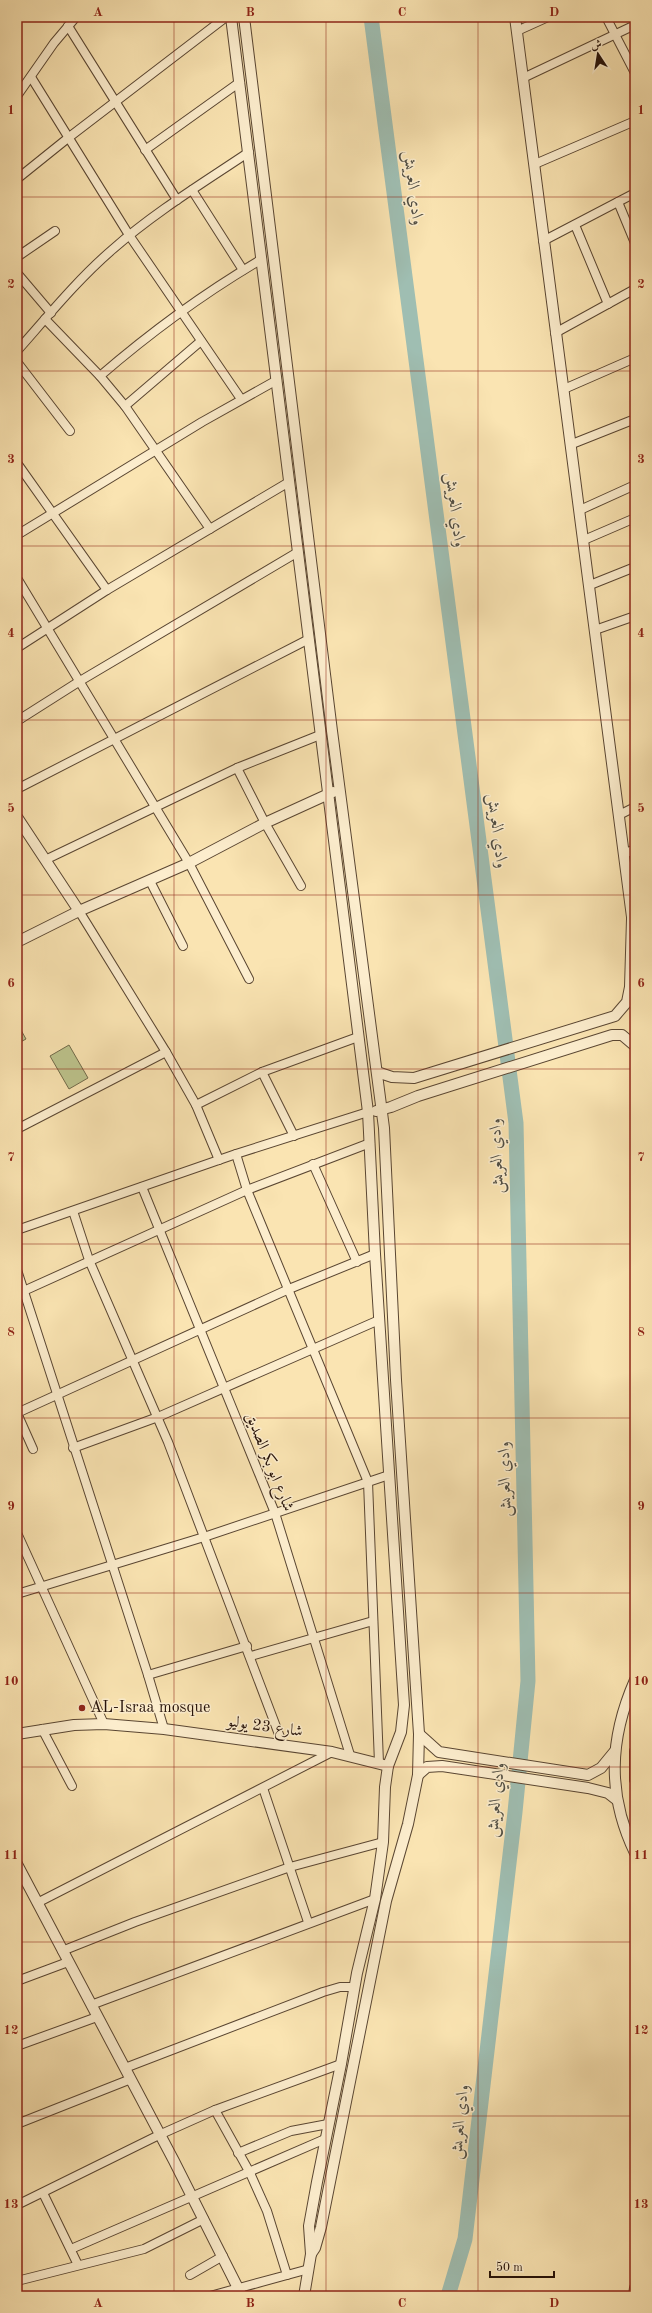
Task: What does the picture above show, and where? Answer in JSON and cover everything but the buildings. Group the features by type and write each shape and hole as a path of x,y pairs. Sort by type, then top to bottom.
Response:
{"street":[{"path":"17,96 76,17"},
{"path":"17,179 116,100 226,17"},
{"path":"231,17 250,152 327,794 368,1112 375,1254 404,1720 384,1764"},
{"path":"244,17 382,1110 396,1380 419,1734 418,1775 399,1856 386,1901 322,2227 315,2248 311,2254"},
{"path":"377,1072 392,1077 414,1078 595,1024 615,1016 627,1002 630,987 632,898 624,854 572,444 555,333 535,164 515,17"},
{"path":"517,31 548,17"},
{"path":"606,17 635,73"},
{"path":"523,78 635,25"},
{"path":"68,26 116,100 145,150 177,200"},
{"path":"31,77 129,235 241,399"},
{"path":"145,150 240,82"},
{"path":"535,164 635,120"},
{"path":"17,351 100,260 129,235 177,200 250,152"},
{"path":"192,190 243,270"},
{"path":"543,241 575,226 635,193"},
{"path":"618,202 635,243"},
{"path":"575,226 608,304"},
{"path":"17,256 55,231"},
{"path":"100,376 141,340 181,310 262,259"},
{"path":"17,273 48,316 125,406 210,529"},
{"path":"555,333 635,289"},
{"path":"125,406 201,341"},
{"path":"564,389 635,358"},
{"path":"17,362 70,431"},
{"path":"17,535 241,399 277,380"},
{"path":"572,444 635,419"},
{"path":"17,463 107,590"},
{"path":"17,648 107,590 289,482"},
{"path":"580,510 635,485"},
{"path":"584,540 635,518"},
{"path":"17,721 80,681 298,552"},
{"path":"590,585 635,567"},
{"path":"17,578 189,863 249,979"},
{"path":"595,630 635,616"},
{"path":"17,789 116,740 309,639"},
{"path":"45,860 237,768 320,735"},
{"path":"237,768 265,823 301,886"},
{"path":"17,942 79,911 189,863 265,823 341,789"},
{"path":"619,815 635,807"},
{"path":"17,817 79,911 166,1052 196,1104 219,1160"},
{"path":"624,854 635,849"},
{"path":"150,881 183,946"},
{"path":"632,917 635,928"},
{"path":"17,1230 236,1154 368,1112 382,1110 418,1096 598,1039 622,1035 635,1046"},
{"path":"196,1104 262,1072 358,1037"},
{"path":"17,1129 166,1052"},
{"path":"262,1072 294,1136"},
{"path":"20,1293 158,1229 247,1190 370,1143"},
{"path":"236,1154 247,1190 289,1289 312,1350 368,1482 372,1621 385,1787 383,1842 375,1899 354,1987 341,2064 309,2226 311,2254 304,2296"},
{"path":"314,1164 357,1262"},
{"name":"شارع ابو بكر الصديق","path":"142,1187 275,1513 315,1638 350,1755"},
{"path":"73,1211 90,1260 158,1417 284,1745"},
{"path":"33,1449 17,1413 289,1289 375,1254"},
{"path":"17,1270 20,1293 57,1395 73,1448 148,1674 164,1729"},
{"path":"73,1448 158,1417 379,1320"},
{"path":"17,1594 204,1537 389,1475"},
{"path":"17,1533 104,1724"},
{"path":"251,1656 372,1621"},
{"path":"148,1674 247,1646"},
{"path":"634,1684 625,1709 615,1751 614,1767 616,1800 624,1826 635,1853"},
{"name":"شارع 23 يوليو","path":"17,1734 42,1729 104,1724 164,1729 284,1745 350,1755 384,1764"},
{"path":"42,1729 72,1786"},
{"path":"419,1734 439,1752 588,1775 598,1770 615,1751"},
{"path":"635,1751 635,1780"},
{"path":"37,1903 332,1752"},
{"path":"418,1775 427,1767 446,1767 588,1788 608,1793 616,1800"},
{"path":"263,1788 308,1922"},
{"path":"62,1951 135,1922 290,1867 383,1842"},
{"path":"382,1853 399,1856"},
{"path":"18,1870 131,2079 241,2292"},
{"path":"91,2005 308,1922 375,1899"},
{"path":"17,1981 68,1962"},
{"path":"357,1973 370,1977"},
{"path":"125,2068 323,1992 340,1987 354,1987"},
{"path":"17,2046 97,2017"},
{"path":"17,2205 159,2134 215,2110 341,2064"},
{"path":"17,2124 131,2079"},
{"path":"215,2110 250,2173 267,2211 287,2275"},
{"path":"238,2153 286,2132 328,2124"},
{"path":"71,2249 192,2196 250,2173 325,2139"},
{"path":"320,2168 332,2170"},
{"path":"43,2193 78,2265"},
{"path":"17,2281 144,2250 204,2219"},
{"path":"190,2275 223,2256"},
{"path":"210,2296 241,2292 287,2275 309,2269"},
{"path":"634,2296 635,2288"}],"green space":[{"path":"17,1023 26,1039 17,1044"},
{"path":"69,1045 88,1078 69,1089 50,1056"}],"waterway":[{"name":"وادي العريش","path":"371,17 516,1123 528,1681 515,1812 465,2239 448,2296"}],"place":[{"name":"AL-Israa mosque","path":"82,1708"}]}
